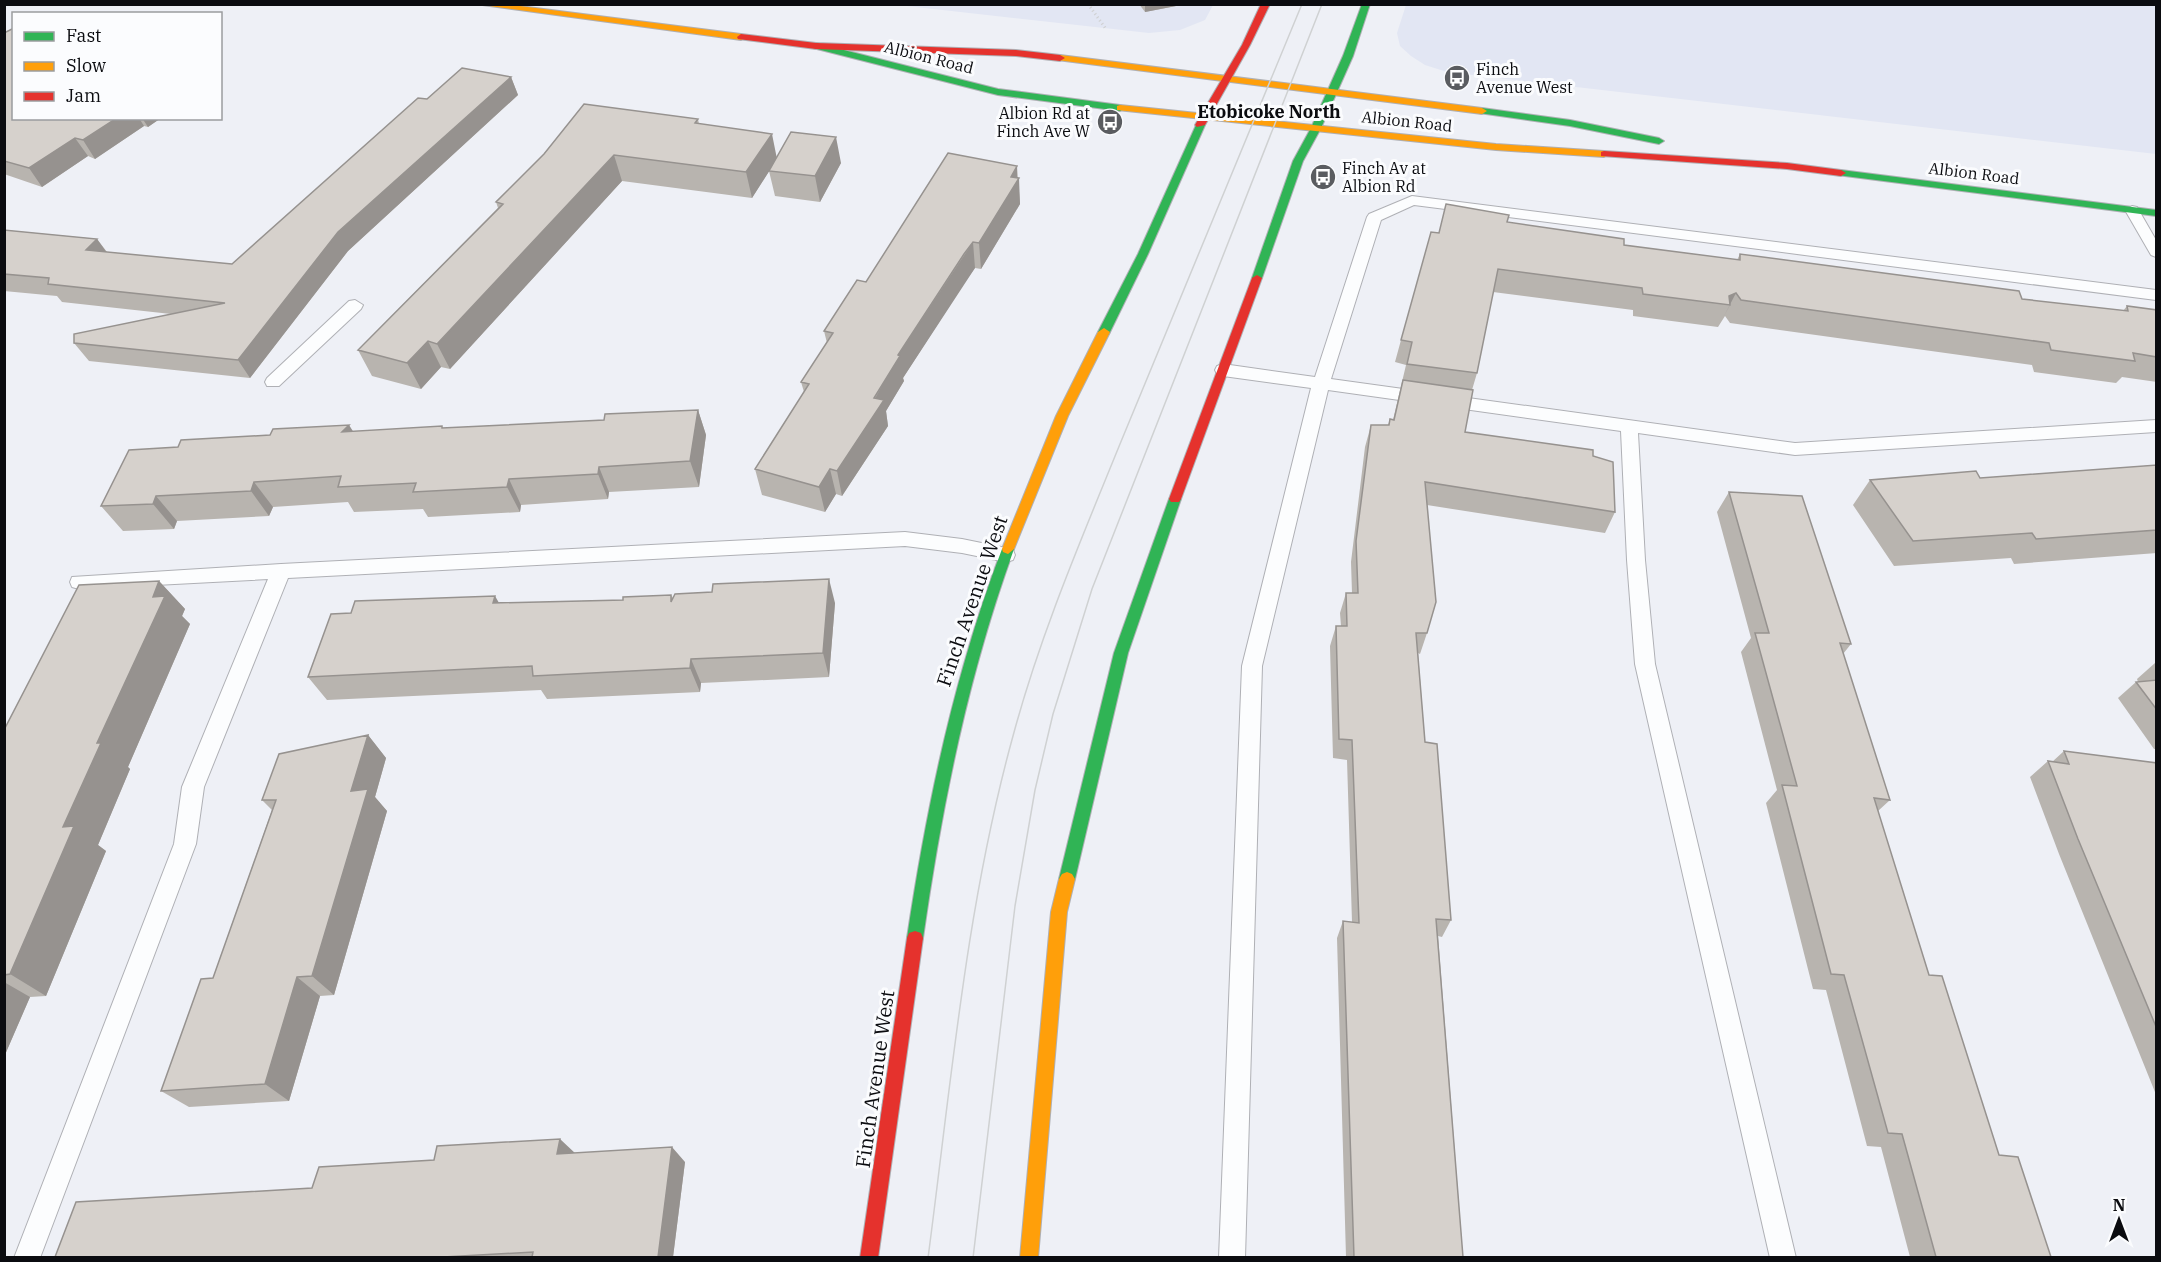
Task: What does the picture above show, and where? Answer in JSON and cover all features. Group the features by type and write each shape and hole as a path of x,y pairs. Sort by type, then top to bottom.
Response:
{"main road":[{"name":"Albion Road","path":"478,4 816,46 1016,53 1227,78 1570,123 1787,166"},
{"name":"Finch Avenue West","path":"869,1257 925,866 962,684 1006,555 1062,416 1143,254 1204,116 1266,4"},
{"path":"1029,1257 1059,912 1121,653 1144,582 1298,161 1316,128 1366,4"},
{"name":"Albion Road","path":"816,46 998,92 1148,112 1497,147 1787,166 2157,213"}],"lane":[{"path":"1232,1257 1252,666 1321,383 1374,217 1412,200 2157,295"},
{"path":"2132,210 2157,252"},
{"path":"273,382 355,305"},
{"path":"1223,370 1795,449 2157,426"},
{"path":"1629,426 1636,560 1645,664 1783,1257"},
{"path":"79,582 905,539 1006,555"},
{"path":"27,1257 185,844 193,787 280,571"}],"path":[{"path":"1088,4 1110,34"}],"shaded area":[{"path":"898,5 1213,5 1205,20 1180,30 1149,33"},
{"path":"1406,5 2156,5 2156,154 1447,72 1425,65 1400,46 1397,33"}],"building":[{"path":"12,29 12,120 114,120 83,140 75,138 29,168 4,161 4,33"},
{"path":"462,68 511,77 338,232 238,360 74,343 74,334 225,303 48,284 49,278 4,274 4,230 97,239 86,250 232,264 418,98 427,99"},
{"path":"584,104 698,119 695,123 772,134 746,172 614,155 437,344 428,341 407,363 358,350 503,204 496,202 544,154"},
{"path":"791,132 836,137 815,176 769,171"},
{"path":"948,153 1017,166 1011,177 1019,178 979,243 973,242 964,254 898,355 900,356 874,398 884,400 837,471 830,469 819,487 755,469 809,384 801,382 833,333 824,331 857,280 866,282"},
{"path":"1446,204 1509,215 1507,222 1624,239 1624,245 1740,260 1740,254 2019,291 2022,299 2128,311 2127,306 2157,310 2157,357 2133,353 2135,361 2051,350 2049,343 1741,300 1736,293 1729,296 1730,305 1643,294 1642,288 1498,269 1477,373 1407,364 1412,342 1401,340 1431,232 1439,233"},
{"path":"1403,380 1473,390 1465,432 1593,450 1593,456 1613,462 1615,512 1425,482 1436,602 1427,633 1416,633 1425,742 1437,744 1451,920 1436,919 1463,1257 1354,1257 1343,921 1359,923 1352,740 1339,739 1336,626 1347,626 1346,593 1358,593 1356,541 1371,425 1389,425 1390,419 1394,420"},
{"path":"698,410 690,461 599,467 598,474 509,479 507,487 413,492 416,483 338,487 341,476 254,482 251,491 156,496 153,504 101,506 129,450 178,447 181,440 270,435 273,429 349,425 342,432 442,426 442,428 604,420 605,414"},
{"path":"2157,465 2157,530 2036,539 2032,533 1913,541 1870,480 1976,471 1980,478"},
{"path":"1729,492 1802,496 1851,644 1840,643 1890,800 1874,798 1929,975 1942,976 1999,1155 2018,1157 2051,1257 1936,1257 1902,1134 1888,1133 1844,975 1831,974 1782,785 1797,786 1755,633 1769,633"},
{"path":"829,579 823,653 691,659 690,668 533,676 532,666 308,677 331,614 351,613 355,601 495,596 493,603 623,600 623,597 671,595 671,602 675,594 712,592 713,584"},
{"path":"159,581 153,597 165,596 97,743 101,743 63,827 74,826 10,974 4,975 4,730 79,585"},
{"path":"2157,680 2157,710 2136,682"},
{"path":"368,735 351,791 368,789 312,976 297,977 265,1084 161,1091 201,979 213,978 276,800 262,800 279,754"},
{"path":"2064,751 2157,763 2157,1029 2048,761 2069,764"},
{"path":"560,1139 557,1154 672,1147 658,1257 532,1257 533,1252 443,1257 55,1257 76,1202 312,1188 319,1167 434,1160 437,1146"}],"tram line":[{"path":"928,1258 961,996 983,865 997,800 1024,698 1048,625 1076,552 1302,4"},
{"path":"973,1258 1015,906 1035,790 1053,714 1092,589 1322,4"}],"traffic: fast":[{"path":"1257,278 1298,161 1316,128 1348,56 1366,4"},
{"path":"816,46 998,92 1120,108"},
{"path":"1482,111 1570,123 1659,141"},
{"path":"1104,332 1143,254 1200,125"},
{"path":"1841,173 2156,213"},
{"path":"1067,879 1121,653 1175,499"},
{"path":"915,938 950,740 975,644 1008,549"}],"traffic: slow":[{"path":"479,4 741,37"},
{"path":"1060,58 1482,111"},
{"path":"1120,108 1496,147 1604,154"},
{"path":"1008,549 1062,416 1104,332"},
{"path":"1029,1258 1059,912 1067,879"}],"traffic: jam":[{"path":"1200,125 1246,45 1266,4"},
{"path":"741,37 816,46 1016,53 1060,58"},
{"path":"1604,154 1787,166 1841,173"},
{"path":"1175,499 1257,278"},
{"path":"869,1258 915,938"}],"place":[{"name":"Finch Avenue West","path":"1457,78"},
{"name":"Albion Rd at Finch Ave W","path":"1110,122"},
{"name":"Finch Av at Albion Rd","path":"1323,177"}],"district":[{"name":"Etobicoke North","path":"1269,112"}]}
